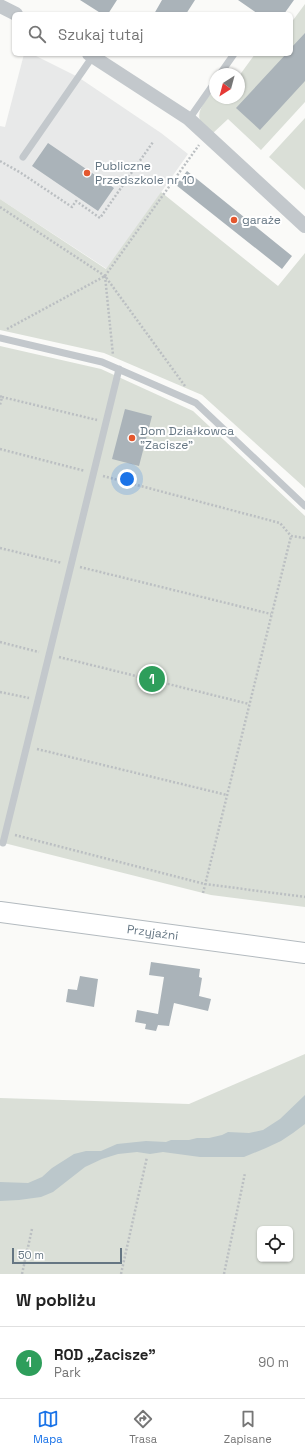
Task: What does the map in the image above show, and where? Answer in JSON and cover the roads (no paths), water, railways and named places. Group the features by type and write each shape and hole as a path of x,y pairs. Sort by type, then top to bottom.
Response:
{"main road":[{"name":"Przyjaźni","path":"0,912 305,953"}],"street":[{"path":"93,56 189,119 305,226"}],"lane":[{"path":"23,157 90,56"},
{"path":"224,68 233,56"},
{"path":"189,119 209,91"},
{"path":"0,338 102,362 196,403 305,505"},
{"path":"3,843 106,423 116,368"}],"place":[{"name":"Publiczne Przedszkole nr 10","path":"87,173"},
{"name":"garaże","path":"234,220"},
{"name":"Dom Działkowca \"Zacisze\"","path":"132,438"},
{"name":"ROD „Zacisze”","path":"152,679"}]}
